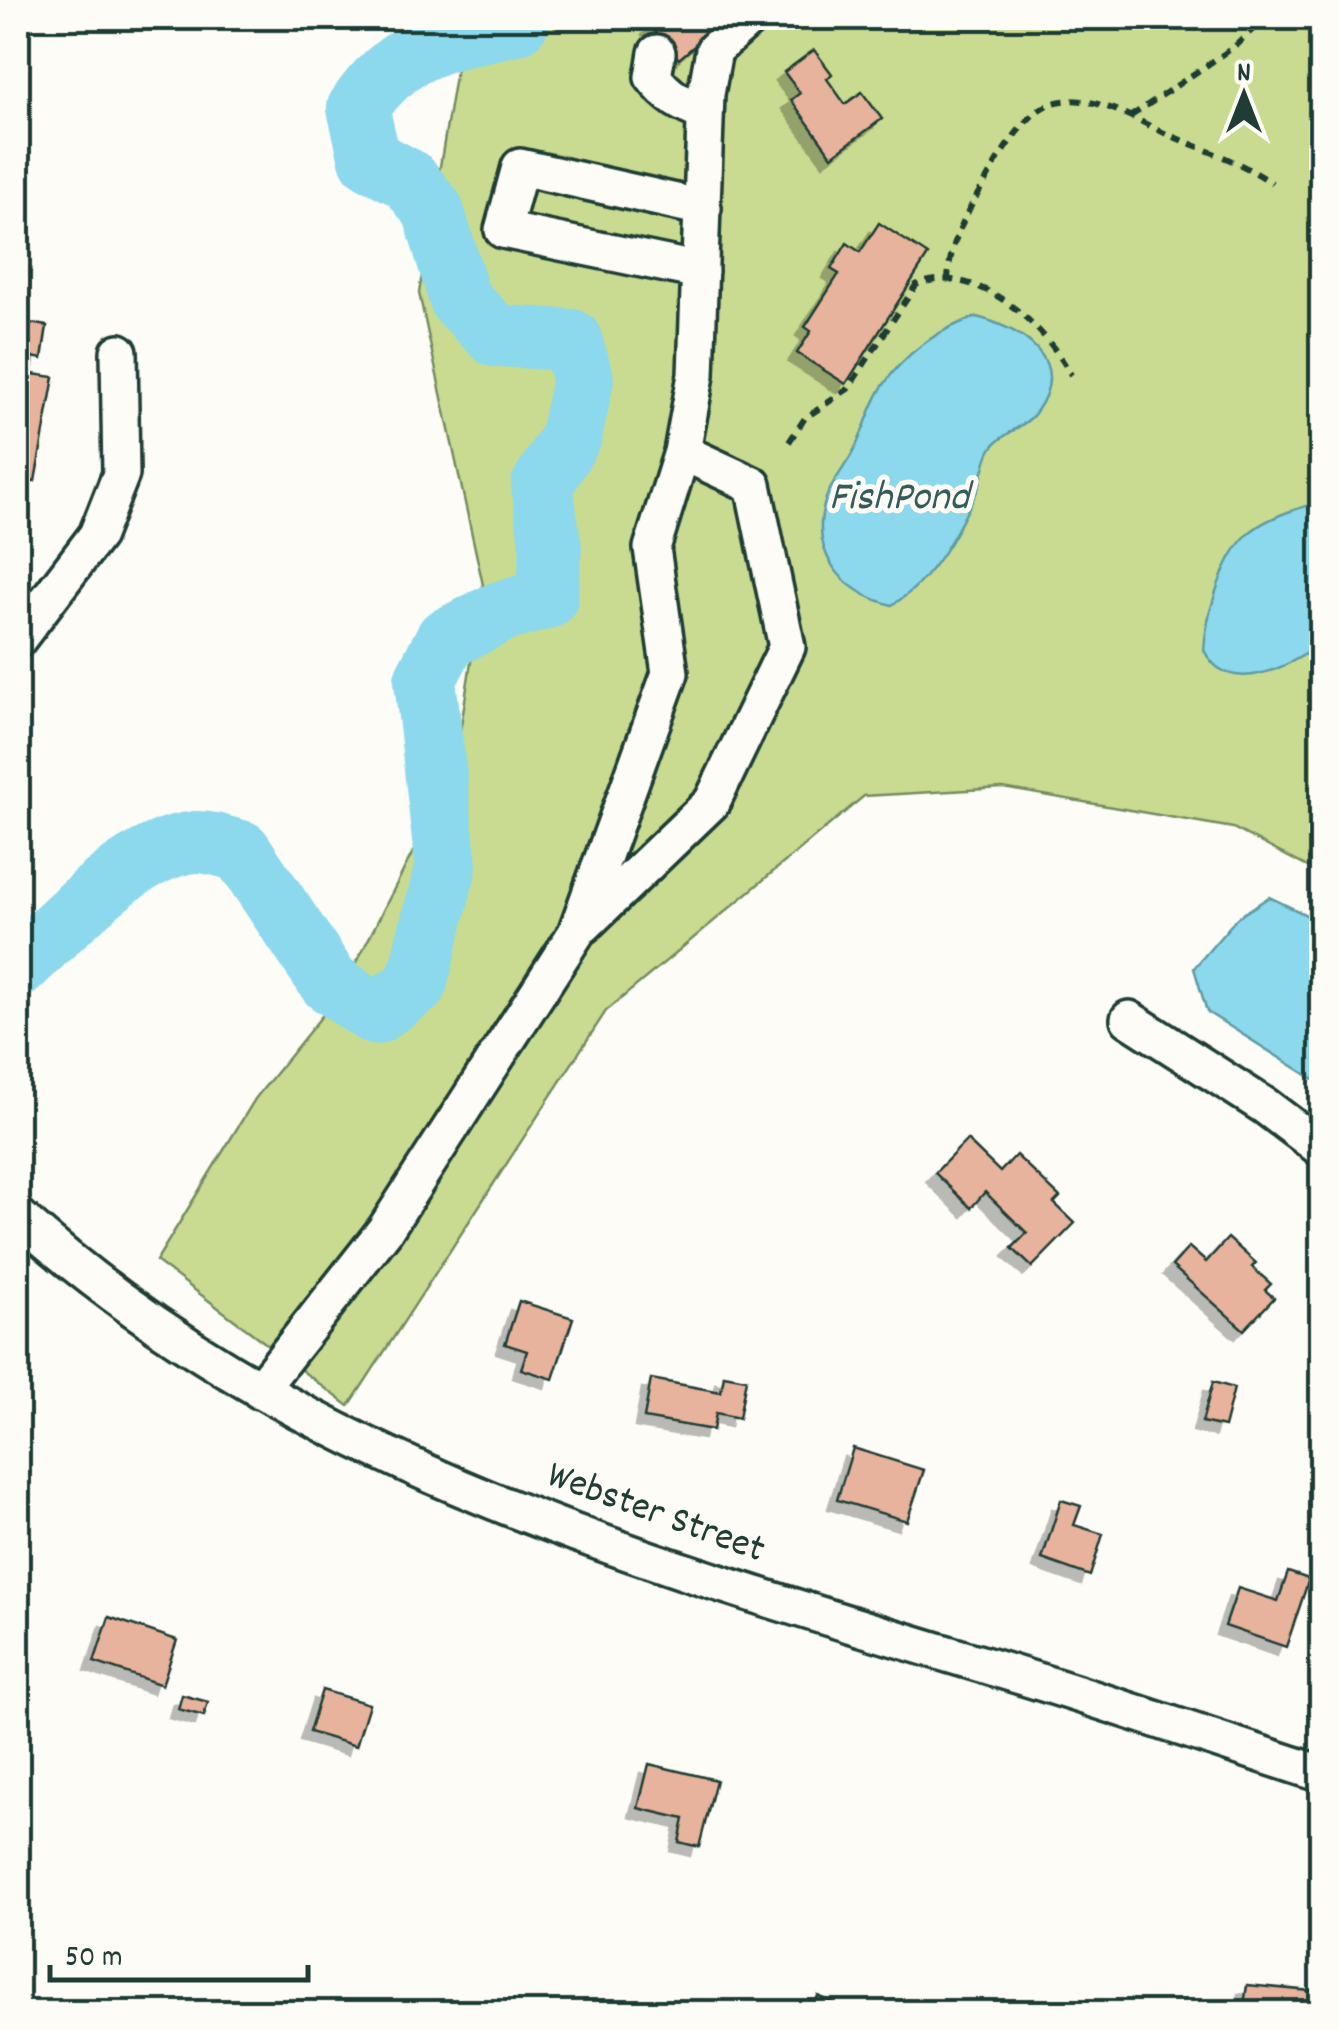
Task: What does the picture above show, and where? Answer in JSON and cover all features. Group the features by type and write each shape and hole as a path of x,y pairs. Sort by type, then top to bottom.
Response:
{"street":[{"path":"258,1390 385,1230 576,933 670,672 652,548 682,452 696,375 705,113 714,50 750,18"},
{"path":"657,52 654,77 662,89 680,104 705,113"},
{"path":"700,271 503,230 520,167 703,208"},
{"path":"18,639 97,535 121,474 119,352"},
{"path":"576,933 712,802 786,647 753,485 682,452"},
{"path":"1129,1019 1265,1106 1322,1149"},
{"name":"Webster Street","path":"18,1216 60,1254 258,1390 408,1464 516,1511 672,1570 1322,1774"}],"path":[{"path":"1131,116 1234,48 1265,18"},
{"path":"948,282 949,248 996,162 1038,110 1062,102 1080,102 1131,116 1228,158 1272,183"},
{"path":"789,442 804,418 848,389 916,285 948,282 986,292 1037,326 1071,375"}],"green space":[{"path":"486,18 1321,18 1321,874 1233,828 1003,788 864,796 606,1011 349,1406 156,1261 255,1099 342,991 454,771 483,585 419,293 458,58"}],"water":[{"name":"FishPond","path":"977,317 1010,330 1037,349 1046,362 1046,393 1032,417 993,446 978,489 943,554 907,595 892,605 858,590 833,567 822,536 826,498 890,376 923,344"},
{"path":"1321,502 1321,643 1276,669 1243,676 1228,673 1215,665 1204,650 1211,607 1228,562 1243,539 1259,526"},
{"path":"1269,897 1321,922 1321,1084 1207,1012 1194,968 1237,918"}],"building":[{"path":"660,18 727,18 679,59 651,26"},
{"path":"814,50 832,74 827,79 845,104 862,92 882,119 832,156 791,100 800,93 784,72"},
{"path":"879,223 928,255 846,384 797,353 811,331 805,327 839,274 831,269 847,243 860,252"},
{"path":"18,321 47,326 42,359 18,354"},
{"path":"18,372 54,377 35,481 18,479"},
{"path":"967,1140 1000,1172 1016,1155 1060,1197 1054,1203 1075,1223 1032,1267 1012,1248 1027,1233 985,1192 971,1208 935,1173"},
{"path":"1228,1238 1256,1263 1252,1267 1271,1284 1265,1290 1274,1298 1244,1330 1172,1266 1189,1247 1206,1262"},
{"path":"519,1301 573,1318 553,1379 521,1369 527,1351 505,1344"},
{"path":"724,1375 746,1379 739,1418 716,1413 713,1430 644,1418 651,1379 721,1392"},
{"path":"1213,1382 1234,1388 1224,1427 1202,1422"},
{"path":"853,1448 924,1470 907,1521 837,1500"},
{"path":"1061,1500 1081,1506 1074,1525 1103,1534 1090,1576 1042,1559"},
{"path":"1288,1572 1309,1579 1286,1647 1225,1626 1238,1588 1278,1601"},
{"path":"109,1617 177,1640 162,1685 94,1662"},
{"path":"322,1690 369,1704 356,1746 309,1732"},
{"path":"182,1695 208,1702 204,1716 178,1709"},
{"path":"649,1764 716,1780 699,1847 679,1842 684,1819 638,1808"},
{"path":"1247,1985 1322,1992 1322,2012 1243,2012"},
{"path":"818,1996 854,2012 811,2012"}],"waterway":[{"path":"18,967 123,873 171,847 200,842 241,851 329,982 375,1014 416,985 446,866 425,680 446,639 500,612 547,598 551,549 542,485 571,436 583,380 571,340 496,336 460,300 433,210 409,180 370,159 358,108 374,87 408,58 447,41 516,24 520,18"}]}
